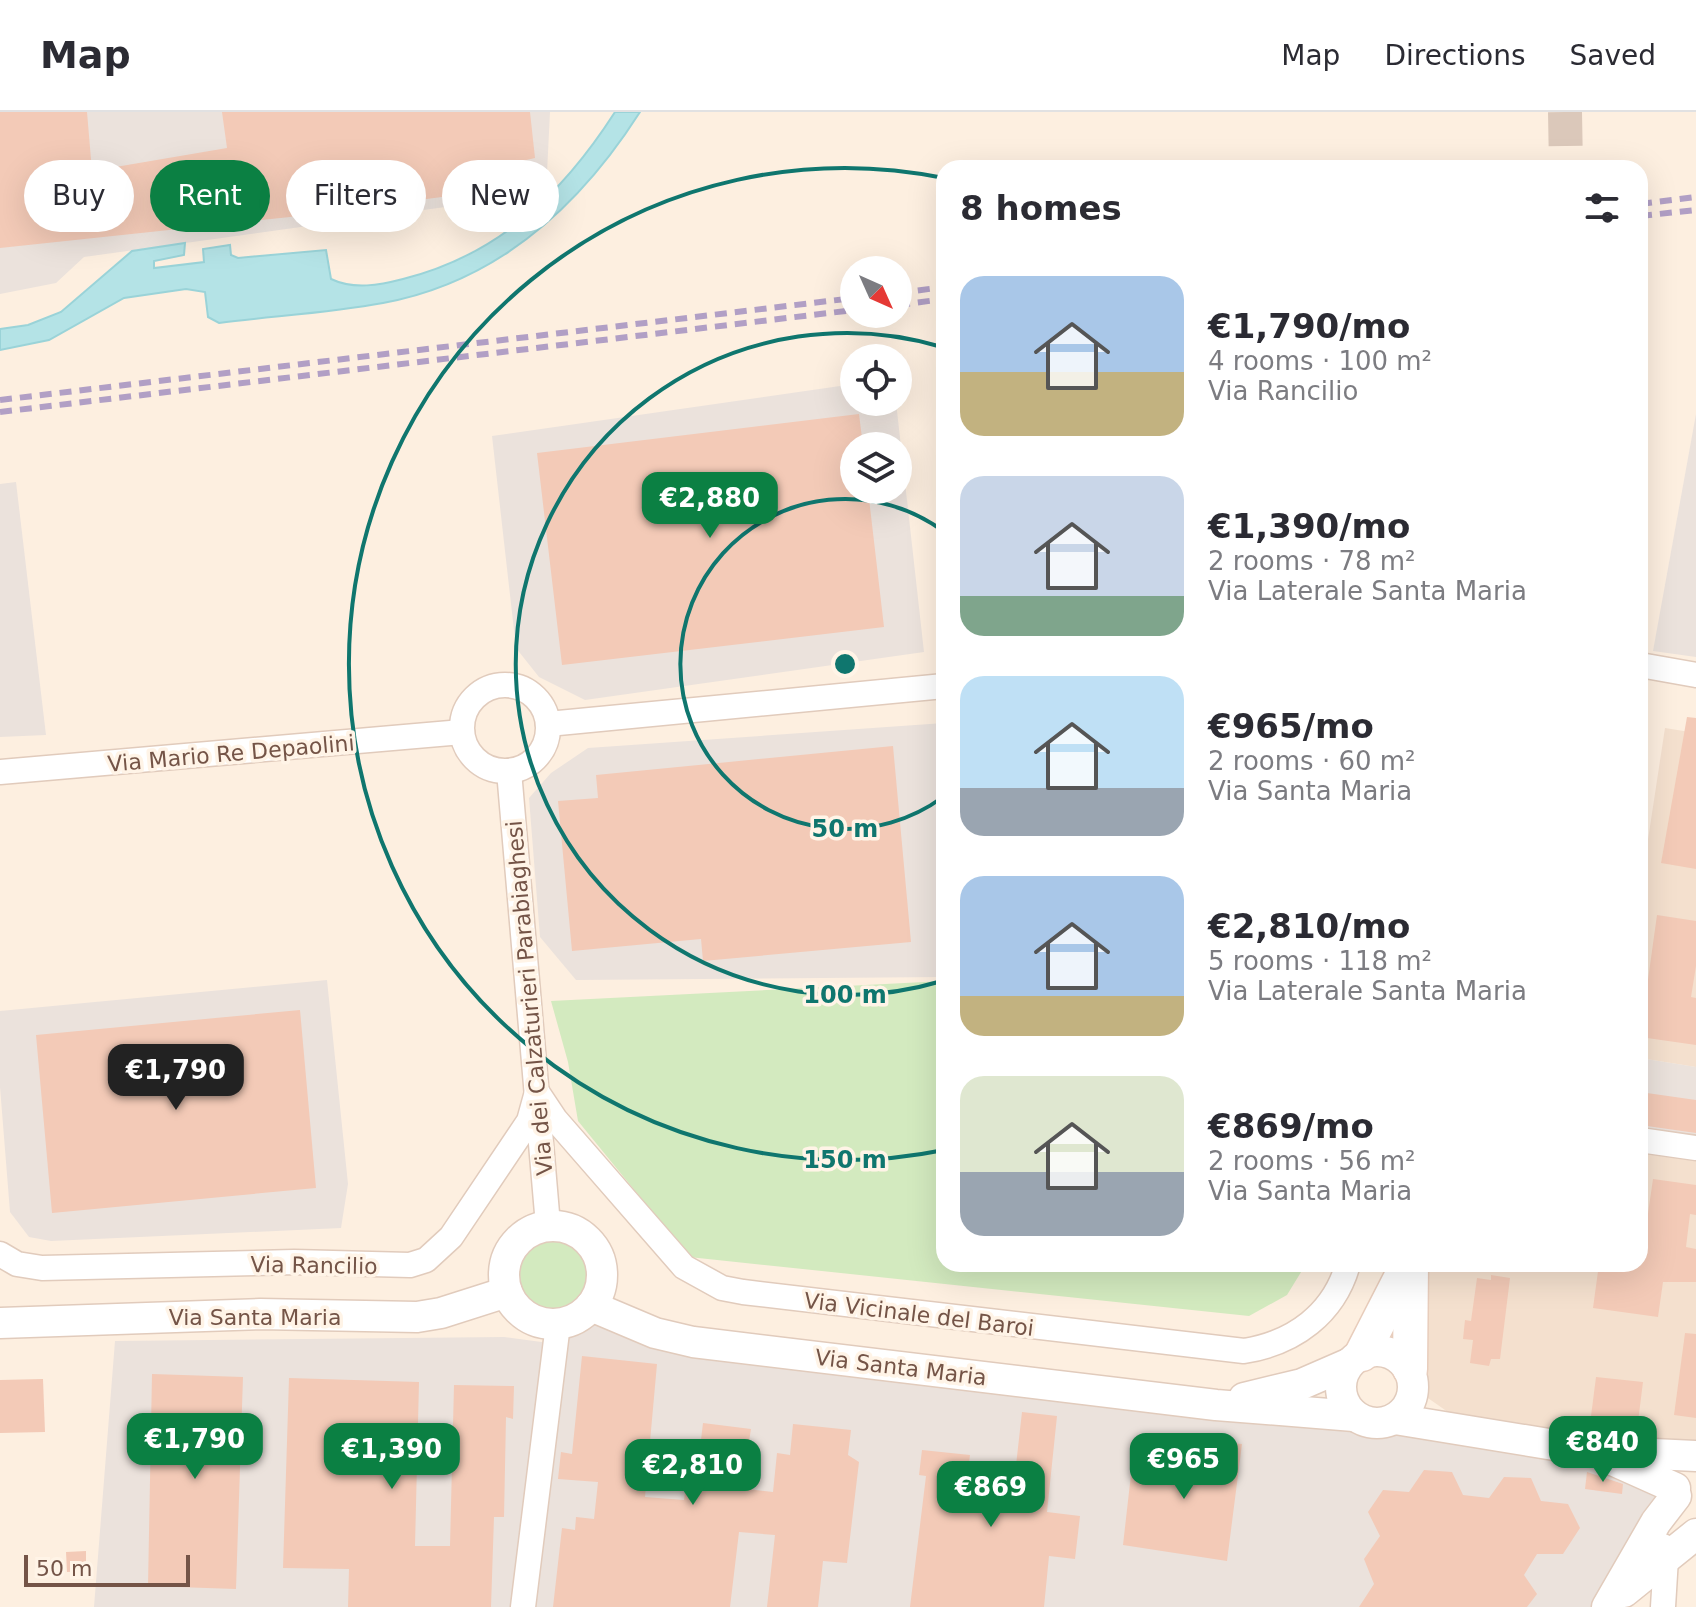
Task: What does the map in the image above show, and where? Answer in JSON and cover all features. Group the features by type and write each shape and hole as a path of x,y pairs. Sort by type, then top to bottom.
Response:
{"main road":[{"path":"1355,1359 1405,1272"},
{"path":"1410,1272 1412,1380"}],"street":[{"path":"1648,666 1696,675"},
{"path":"501,685 518,687 532,695 543,708 548,724 546,741 538,755 525,766 509,771 493,769 478,762 467,748 462,732 464,716 472,701 485,690 501,685"},
{"path":"548,724 936,687"},
{"name":"Via Mario Re Depaolini","path":"0,774 462,732"},
{"name":"Via dei Calzaturieri Parabiaghesi","path":"509,771 548,1225"},
{"name":"Via Rancilio","path":"0,1254 17,1264 42,1268 294,1262 410,1265 426,1260 451,1237 529,1121 537,1092"},
{"name":"Via Vicinale del Baroi","path":"537,1092 555,1119 684,1267 712,1284 743,1292 1244,1351 1287,1339 1306,1328 1335,1295 1345,1272"},
{"path":"1648,1141 1696,1148"},
{"path":"548,1225 561,1226 585,1236 599,1257 602,1283 591,1306 582,1315 558,1324 532,1320 513,1304 507,1292 504,1267 515,1243 524,1234 548,1225"},
{"name":"Via Santa Maria","path":"0,1323 260,1314 417,1317 441,1313 507,1292"},
{"name":"Via Santa Maria","path":"591,1306 655,1333 693,1342 1216,1405 1354,1416 1382,1424 1395,1419 1591,1451 1696,1457"},
{"path":"523,1607 558,1324"},
{"name":"Via Santa Maria","path":"1216,1405 1302,1384 1355,1359 1389,1352 1412,1380 1477,1434"},
{"path":"1354,1416 1341,1392 1342,1377 1355,1359"},
{"path":"1395,1419 1411,1402 1412,1380"},
{"name":"Via Santa Maria","path":"1591,1451 1676,1492"},
{"name":"Via Santa Maria","path":"1696,1457 1685,1466 1676,1492 1681,1508 1696,1519"},
{"path":"1608,1607 1676,1492"},
{"path":"1656,1522 1666,1558 1663,1607"},
{"path":"1608,1607 1696,1534"}],"shaded area":[{"path":"0,112 550,112 548,160 442,160 442,207 426,210 426,160 286,160 286,229 270,231 270,160 150,160 150,232 264,232 84,257 56,283 0,294"},
{"path":"840,386 840,416 898,416 899,432 840,432 840,504 907,504 924,652 585,700 539,677 516,648 492,436"},
{"path":"1696,414 1696,657 1653,651"},
{"path":"16,482 46,735 0,737 0,484"},
{"path":"936,724 936,977 576,980 540,937 529,798 551,773 588,748"},
{"path":"1665,728 1696,733 1696,1067 1648,1059 1648,840"},
{"path":"327,980 348,1184 341,1228 51,1241 29,1237 10,1212 0,1087 0,1011"},
{"path":"1648,1059 1696,1067 1696,1147 1648,1140"},
{"path":"1648,1143 1696,1150 1696,1453 1478,1433 1415,1389 1413,1272 1648,1272"},
{"path":"591,1310 636,1330 1354,1417 1367,1424 1683,1464 1603,1607 525,1607 561,1326"},
{"path":"504,1337 549,1343 519,1607 94,1607 115,1341"}],"green space":[{"path":"936,981 936,1272 1301,1272 1287,1295 1249,1316 689,1257 578,1121 568,1062 551,1001"},
{"path":"561,1240 580,1250 588,1262 588,1290 580,1302 568,1310 547,1312 528,1302 520,1290 518,1269 528,1250 540,1242"}],"water":[{"path":"615,112 640,112 591,179 559,211 559,184"},
{"path":"506,232 535,232 499,258 463,278 424,293 383,303 219,323 208,317 205,292 186,289 124,298 49,340 0,350 0,329 28,325 61,312 132,251 185,243 184,255 154,261 154,268 204,262 203,249 230,245 231,255 238,258 326,250 331,279 376,285 438,268"}],"building":[{"path":"0,112 87,112 91,160 24,160 24,232 134,232 134,164 150,161 150,232 0,248"},
{"path":"222,112 530,112 535,158 442,160 442,197 426,199 426,160 286,160 286,217 270,219 270,160 157,160 227,148"},
{"path":"859,416 861,432 840,432 840,504 870,504 884,627 562,665 537,453"},
{"path":"1687,717 1696,718 1696,869 1661,863"},
{"path":"893,746 911,942 703,961 701,939 572,951 558,801 598,798 596,775"},
{"path":"1657,915 1696,921 1696,966 1691,997 1696,998 1696,1045 1648,1038 1648,980"},
{"path":"300,1010 316,1188 52,1213 36,1035"},
{"path":"1648,1093 1696,1100 1696,1133 1648,1126"},
{"path":"1653,1179 1696,1185 1696,1215 1690,1214 1686,1247 1696,1249 1696,1282 1663,1282 1658,1317 1593,1308 1598,1272 1648,1272 1648,1213"},
{"path":"1491,1275 1510,1278 1500,1359 1491,1359 1489,1366 1470,1363 1473,1340 1463,1339 1465,1320 1471,1321 1477,1278 1491,1280"},
{"path":"1685,1333 1696,1334 1696,1418 1674,1415"},
{"path":"582,1356 657,1364 645,1497 684,1500 689,1464 698,1465 703,1423 751,1429 748,1448 742,1447 738,1488 773,1492 777,1453 790,1455 793,1424 851,1430 848,1455 859,1462 847,1563 823,1561 818,1607 767,1607 775,1535 739,1532 730,1607 553,1607 562,1528 575,1530 576,1517 594,1519 598,1482 558,1479 561,1452 572,1454"},
{"path":"152,1374 243,1377 236,1589 148,1586"},
{"path":"1596,1377 1643,1382 1638,1422 1591,1416"},
{"path":"289,1378 419,1382 415,1546 450,1546 454,1385 514,1386 513,1419 506,1417 504,1517 494,1517 491,1607 348,1607 349,1569 283,1568"},
{"path":"43,1379 45,1432 0,1433 0,1380"},
{"path":"1022,1412 1057,1416 1047,1512 1080,1516 1075,1559 1049,1556 1044,1607 910,1607 926,1476 919,1475 922,1450 970,1455 967,1479 1014,1483"},
{"path":"1205,1441 1242,1444 1227,1561 1123,1545 1134,1448 1204,1456"},
{"path":"1424,1470 1452,1472 1463,1495 1489,1498 1504,1477 1531,1478 1541,1501 1568,1504 1580,1528 1563,1554 1537,1554 1524,1575 1537,1594 1527,1607 1359,1607 1374,1584 1364,1559 1380,1536 1368,1512 1383,1490 1409,1492"},
{"path":"1587,1472 1623,1484 1622,1494 1585,1489"},
{"path":"86,1551 86,1571 67,1572 66,1552"}],"tunnel":[{"path":"1565,112 1566,160"}],"railway":[{"path":"1648,203 1696,197"},
{"path":"1648,215 1696,210"},
{"path":"912,291 936,288"},
{"path":"0,400 840,300"},
{"path":"912,303 936,300"},
{"path":"0,412 840,312"}]}
